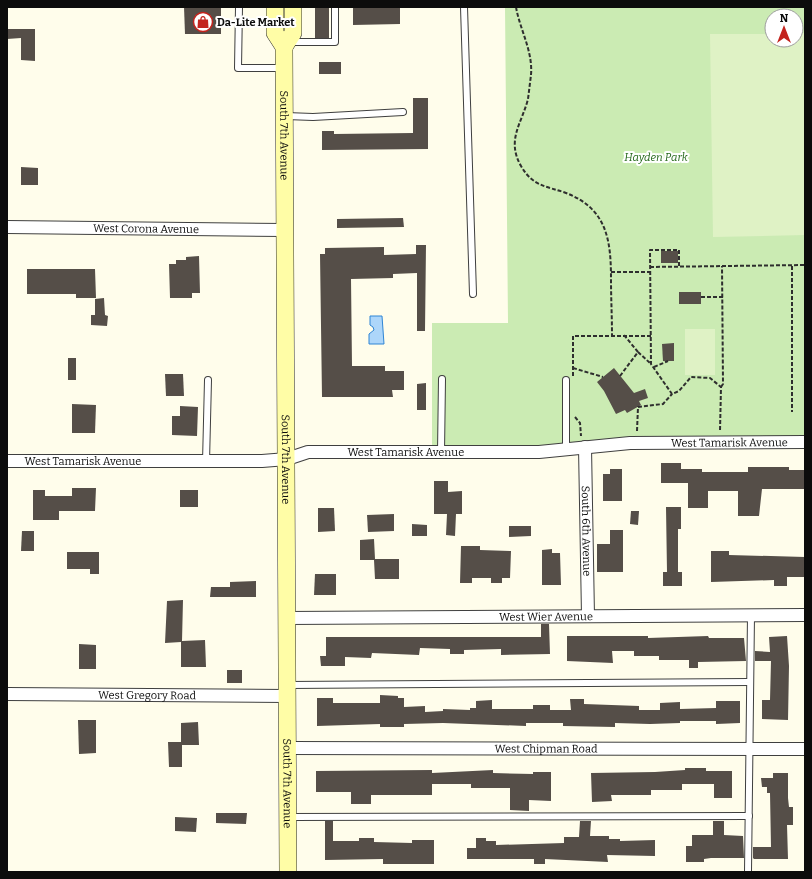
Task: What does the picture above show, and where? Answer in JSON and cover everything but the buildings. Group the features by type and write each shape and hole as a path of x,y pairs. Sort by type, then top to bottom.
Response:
{"main road":[{"name":"South 7th Avenue","path":"275,7 275,33 285,45"},
{"name":"South 7th Avenue","path":"288,872 284,68 285,45 293,33 293,7"}],"street":[{"name":"West Corona Avenue","path":"7,227 285,230"},
{"name":"West Tamarisk Avenue","path":"7,461 262,461 287,459 308,452 539,452 566,449 583,442 805,442"},
{"name":"South 6th Avenue","path":"583,442 588,616"},
{"name":"West Wier Avenue","path":"286,618 805,615"},
{"name":"West Gregory Road","path":"7,694 287,690"},
{"name":"West Chipman Road","path":"287,748 805,749"}],"lane":[{"path":"239,7 238,68 284,68"},
{"path":"285,45 335,42 335,7"},
{"path":"464,7 473,294"},
{"path":"284,116 313,117 403,112"},
{"path":"441,452 442,379"},
{"path":"206,462 208,380"},
{"path":"566,380 566,449"},
{"path":"748,872 748,749 751,615"},
{"path":"287,690 750,682"},
{"path":"288,817 749,816"}],"path":[{"path":"516,7 529,51 531,72 528,100 516,128 515,137 517,156 521,166 537,183 544,188 577,197 598,217 608,237 611,254 612,335"},
{"path":"652,364 650,250 679,250 679,266"},
{"path":"650,267 805,265"},
{"path":"720,431 721,387 723,384 722,266"},
{"path":"792,266 792,412"},
{"path":"611,272 650,272"},
{"path":"701,297 723,297"},
{"path":"624,335 638,352 652,364 672,394"},
{"path":"573,376 573,336 651,336"},
{"path":"620,376 638,352"},
{"path":"654,367 668,361"},
{"path":"573,368 604,377"},
{"path":"637,431 638,407 663,404 672,394 679,391 691,377 710,378 721,387"},
{"path":"573,415 580,423 583,442"}],"green space":[{"name":"Hayden Park","path":"505,7 805,7 805,442 432,452 432,323 508,323"},
{"path":"805,33 805,235 713,237 710,34 764,34 764,48 804,48"},
{"path":"685,329 715,329 715,375 685,375"}],"water":[{"path":"370,316 382,316 384,344 369,344 369,334 374,330 370,325"}],"place":[{"name":"Da-Lite Market","path":"203,22"}]}
